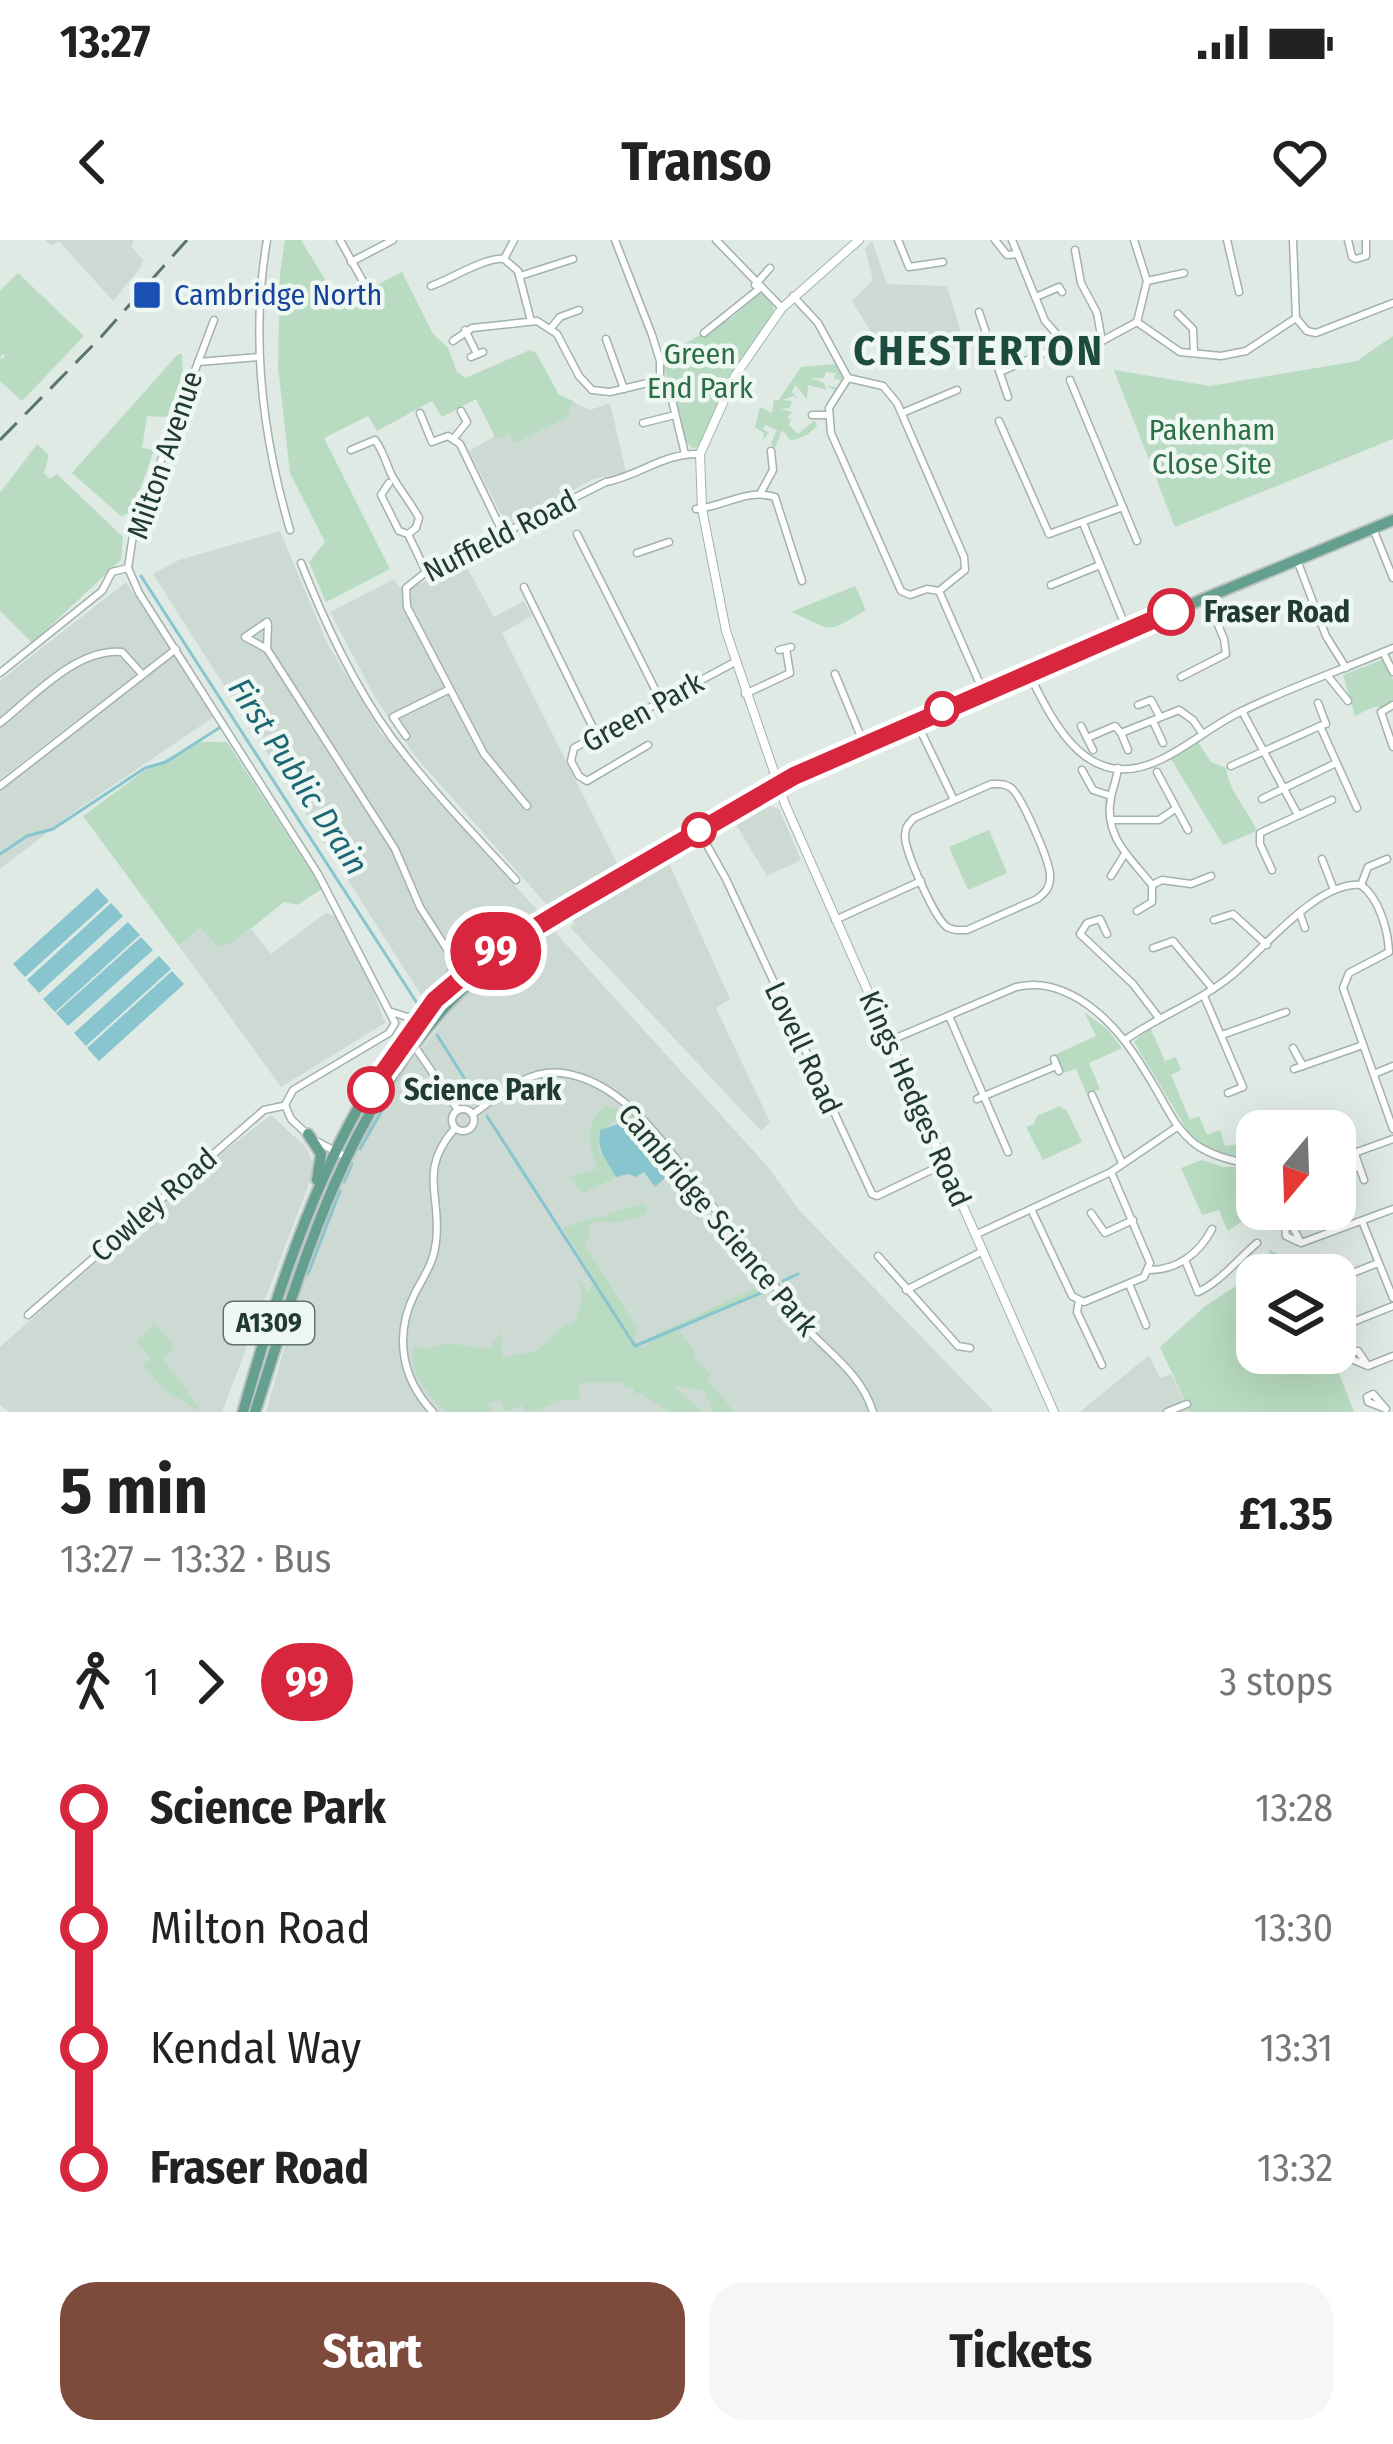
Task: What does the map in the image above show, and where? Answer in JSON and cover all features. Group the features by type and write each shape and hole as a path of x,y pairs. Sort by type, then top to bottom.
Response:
{"main road":[{"name":"A1309","path":"300,1235 371,1090 423,1014 463,970 778,784 983,691 1393,520"},
{"name":"A1309","path":"254,1412 341,1155 463,970 500,956 523,935"},
{"name":"A1309","path":"371,1090 401,1052 413,1046"},
{"name":"A1309","path":"244,1412 322,1165 321,1154 308,1134"}],"street":[{"path":"267,240 259,357 266,436 290,530"},
{"path":"340,240 365,285"},
{"path":"351,262 393,240"},
{"path":"504,259 514,240"},
{"path":"615,240 652,335 660,380"},
{"path":"716,240 782,308"},
{"path":"700,454 734,376 782,308 859,240"},
{"path":"898,240 909,266 944,262"},
{"path":"995,240 1007,255 1018,254"},
{"path":"1012,240 1045,321 1061,339 1079,343 1102,340 1137,322 1147,281 1134,240"},
{"path":"1227,240 1239,292"},
{"path":"1293,240 1296,318 1307,331 1316,333 1393,303"},
{"path":"1348,240 1356,259 1366,256 1366,240"},
{"path":"1075,250 1081,283 1097,313 1102,340"},
{"path":"431,286 469,272 482,261 504,259 514,264 520,276 531,321"},
{"path":"520,276 573,259"},
{"path":"704,333 757,287 770,268"},
{"path":"1147,281 1184,273"},
{"path":"1036,297 1060,287 1062,292"},
{"path":"794,296 820,326 848,378 883,386 902,413 964,557 965,570 939,591 927,589 910,595 901,591 831,433 831,402 848,378"},
{"path":"551,328 560,317 579,310"},
{"path":"979,312 1008,397"},
{"path":"1178,314 1193,329 1194,352"},
{"path":"1137,322 1175,350 1221,356 1246,351 1296,318"},
{"name":"Milton Avenue","path":"0,673 102,591 112,572 128,568 133,535 214,320"},
{"path":"453,341 465,330 531,321 551,328 588,387 605,392 660,380 668,389 685,454"},
{"path":"465,330 477,354"},
{"path":"606,338 624,389"},
{"path":"1002,371 1055,348 1061,339"},
{"path":"198,362 259,357"},
{"path":"1070,380 1137,541"},
{"path":"902,413 957,390"},
{"path":"461,411 473,432"},
{"path":"420,413 438,452"},
{"path":"643,422 676,415"},
{"path":"812,415 828,415"},
{"path":"999,421 1047,533 1056,534 1123,507"},
{"path":"431,442 454,438 467,422"},
{"path":"351,449 377,437 419,518 408,534"},
{"path":"454,438 502,533"},
{"name":"Nuffield Road","path":"527,806 484,754 450,689 404,598 410,582 606,482 626,479 685,454 700,454"},
{"name":"Kings Hedges Road","path":"700,454 699,509 718,600 778,784 887,1041 1054,1412"},
{"path":"760,494 775,457"},
{"path":"388,483 378,492 399,531 408,534 426,572"},
{"path":"699,509 760,494 777,501 783,533 802,580"},
{"path":"1083,524 1127,630"},
{"path":"1373,530 1393,578"},
{"path":"577,534 661,701"},
{"path":"637,553 669,542"},
{"path":"1297,560 1326,636 1346,668"},
{"path":"301,563 336,646 392,737 516,880"},
{"path":"1051,585 1100,565"},
{"path":"128,568 318,874 389,1010 407,1017 423,1014"},
{"path":"524,587 598,736"},
{"path":"939,591 983,691"},
{"path":"1181,677 1226,654 1206,598"},
{"path":"267,649 267,622 245,637 267,649 395,848 420,907 463,970"},
{"path":"1028,672 1071,746 1094,761 1118,768 1150,764 1242,711 1393,648"},
{"path":"0,786 176,649"},
{"path":"746,694 789,674 792,668 785,649"},
{"path":"0,723 81,661 122,652 141,673"},
{"path":"1384,652 1393,672"},
{"name":"Green Park","path":"648,745 591,780 584,780 571,761 572,750 735,662"},
{"path":"1327,675 1348,701"},
{"path":"839,679 864,744"},
{"path":"406,736 393,717 450,689"},
{"path":"1138,705 1151,700 1163,743"},
{"path":"1231,766 1326,724 1318,703"},
{"path":"1393,705 1381,712 1393,747"},
{"path":"1087,738 1179,710 1186,712 1202,734"},
{"path":"1242,711 1298,815"},
{"path":"1109,717 1128,750"},
{"path":"916,721 953,798"},
{"path":"1320,726 1357,808"},
{"path":"1081,727 1093,750"},
{"path":"1262,799 1336,764"},
{"path":"1118,768 1111,820 1124,855 1152,885 1152,902 1137,911"},
{"path":"1157,772 1188,830"},
{"path":"1082,774 1094,790 1111,796"},
{"path":"991,784 1012,789 1048,867 1049,886 1037,899 961,931 940,921 905,844 907,827 914,818 953,798 991,784"},
{"path":"1272,870 1258,839 1260,833 1332,800"},
{"path":"1111,820 1159,820 1175,809"},
{"name":"Lovell Road","path":"699,830 727,879 872,1194 877,1196 944,1164"},
{"path":"1111,876 1124,855"},
{"path":"1361,885 1368,867 1389,858"},
{"path":"1322,860 1334,890"},
{"path":"1152,885 1162,880 1191,884 1211,876"},
{"path":"836,920 921,881"},
{"path":"1125,1040 1204,996 1334,890 1361,885 1372,893 1391,952 1349,973 1343,988 1393,1129"},
{"path":"1214,920 1233,914 1267,945"},
{"path":"1300,914 1305,928"},
{"path":"1107,934 1100,919 1087,923 1080,934 1138,989 1159,1018"},
{"path":"1153,947 1173,941 1213,989"},
{"path":"887,1041 1035,983 1075,997 1102,1015 1125,1040 1177,1127 1213,1154 1236,1160"},
{"path":"1204,996 1244,1087 1228,1093"},
{"name":"Cowley Road","path":"28,1315 264,1110 285,1106 292,1090 389,1034 394,1020 389,1010"},
{"path":"1222,1035 1286,1012"},
{"path":"949,1016 1008,1152"},
{"path":"411,1030 413,1046 458,1110 472,1114"},
{"path":"425,1031 427,1060"},
{"path":"1293,1048 1298,1068 1363,1045"},
{"path":"981,1097 1057,1065"},
{"path":"1373,1074 1393,1066"},
{"name":"Cambridge Science Park","path":"455,1129 472,1128 472,1114 526,1078 550,1072 581,1078 620,1099 763,1268 795,1316 855,1375 873,1412"},
{"path":"1092,1095 1121,1163"},
{"path":"285,1106 308,1134 341,1155"},
{"name":"Cambridge Science Park","path":"455,1129 452,1118 458,1110"},
{"path":"976,1234 1111,1172 1177,1127"},
{"name":"Cambridge Science Park","path":"433,1412 418,1396 406,1371 403,1340 406,1317 434,1253 432,1172 438,1151 455,1129"},
{"path":"1356,1154 1393,1139"},
{"path":"1356,1157 1364,1180"},
{"path":"1111,1172 1150,1262 1149,1270"},
{"path":"1031,1209 1064,1281 1079,1300 1077,1312 1102,1365"},
{"path":"1301,1243 1393,1209"},
{"path":"1091,1214 1105,1233 1133,1220"},
{"path":"1356,1316 1393,1298 1362,1221"},
{"path":"1079,1300 1092,1300 1149,1270 1185,1260 1200,1249 1212,1229"},
{"path":"1185,1260 1198,1292 1257,1243"},
{"path":"905,1290 984,1251"},
{"path":"878,1256 958,1346 970,1348"},
{"path":"1356,1271 1378,1262"},
{"path":"1129,1284 1142,1322"},
{"path":"1368,1366 1393,1356"},
{"path":"1167,1412 1187,1404"}],"shaded area":[{"path":"45,240 134,240 131,246 143,260 113,301 59,241 51,246"},
{"path":"872,241 887,284 947,286 963,339 910,361 879,345 852,301 873,280 865,249"},
{"path":"530,350 559,395 590,410 610,403 626,472 593,479 507,526 469,451 495,436 465,378"},
{"path":"280,531 327,643 380,731 538,911 457,964 421,995 153,574 179,560"},
{"path":"464,562 494,617 524,601 532,616 502,633 618,865 547,905 416,757 376,699 330,612 394,579 399,587 411,588"},
{"path":"126,582 215,716 78,809 0,869 0,790 155,668 151,663 0,779 0,681"},
{"path":"762,803 779,809 801,860 767,876 733,820"},
{"path":"669,863 730,999 716,1008 770,1122 761,1131 570,927 575,924 572,920 609,895"},
{"path":"326,913 339,918 385,1023 281,1087 179,946 202,928 235,941 251,929 271,954"},
{"path":"554,931 768,1167 799,1210 994,1412 266,1412 310,1258 344,1174 389,1090 459,1001 522,945 540,933"},
{"path":"271,1115 306,1147 315,1168 222,1412 9,1412 0,1405 0,1347 200,1170"},
{"path":"1149,1355 1160,1378 1171,1374 1190,1412 1080,1412"}],"green space":[{"path":"285,240 301,240 340,304 402,272 433,334 448,348 457,372 466,378 530,350 559,395 573,401 567,417 514,443 509,434 496,439 476,399 442,417 432,401 377,431 368,416 324,438 390,569 326,602 309,562 325,542 290,473 278,367"},
{"path":"18,273 84,336 22,401 0,381 0,359 6,356 0,358 0,291"},
{"name":"Green End Park","path":"764,294 774,311 734,374 698,447 692,448 685,440 661,357 734,316"},
{"name":"Pakenham Close Site","path":"1393,336 1393,439 1175,527 1114,370 1210,386 1357,361"},
{"path":"182,354 183,374 167,417 147,416 142,448 154,450 132,512 121,516 72,473"},
{"path":"836,364 843,380 826,372 824,378 810,378 824,383 827,390 808,385 807,399 795,385 792,392 798,399 783,400 792,401 790,408 780,409 792,412 787,418 798,434 815,420 817,426 791,441 782,430 774,450 771,443 777,430 766,425 763,429 769,433 763,440 764,433 755,427 760,407 772,413 774,399 778,401 801,367"},
{"path":"37,444 49,455 44,473 50,479 57,474 123,537 121,560 32,643 0,611 0,493"},
{"path":"855,586 866,610 835,627 791,612"},
{"path":"1384,659 1393,680 1393,700 1386,707 1373,707 1355,716 1343,675"},
{"path":"198,742 227,742 322,889 297,905 284,902 235,941 218,947 201,928 179,946 83,816 143,772"},
{"path":"1198,742 1211,762 1226,768 1257,831 1223,845 1171,759"},
{"path":"989,830 1007,873 968,890 949,847"},
{"path":"1084,1012 1122,1048 1089,1063 1100,1089 1087,1095 1076,1069 1063,1073 1054,1055 1096,1036"},
{"path":"1150,1027 1165,1061 1176,1057 1181,1070 1171,1075 1190,1120 1199,1116 1207,1135 1220,1130 1225,1146 1236,1144 1236,1156 1192,1138 1134,1042"},
{"path":"606,1106 632,1112 671,1161 664,1163 632,1125 613,1121 597,1134 601,1138 598,1148 616,1177 582,1194 571,1176 598,1169 590,1143 591,1127"},
{"path":"1060,1106 1082,1142 1043,1160 1026,1127"},
{"path":"1202,1160 1236,1167 1236,1226 1228,1231 1219,1210 1202,1215 1181,1168"},
{"path":"641,1204 648,1207 645,1215 615,1223 594,1221 589,1225 590,1239 583,1242 637,1328 634,1340 642,1348 649,1344 646,1339 767,1283 770,1287 679,1330 696,1353 693,1357 711,1374 706,1379 735,1412 713,1412 704,1391 674,1386 702,1412 670,1412 634,1394 634,1388 624,1383 579,1383 580,1400 533,1411 525,1412 522,1405 505,1412 500,1400 489,1404 491,1412 445,1412 417,1374 414,1346 428,1349 447,1343 489,1349 501,1332 502,1358 538,1350 578,1314 577,1273 587,1293 596,1282 563,1228"},
{"path":"1236,1286 1236,1374 1339,1374 1354,1412 1190,1412 1160,1347 1204,1307"},
{"path":"155,1324 175,1347 163,1358 202,1412 167,1392 143,1365 151,1358 136,1341"}],"water":[{"path":"97,888 109,901 25,977 13,964"},
{"path":"111,903 123,916 39,993 27,980"},
{"path":"128,922 140,935 55,1012 43,999"},
{"path":"141,937 153,950 68,1026 56,1013"},
{"path":"159,956 171,969 86,1046 74,1033"},
{"path":"172,971 184,984 99,1061 87,1048"},
{"path":"622,1123 645,1136 655,1152 665,1178 655,1187 644,1172 616,1177 605,1158 600,1130"}],"waterway":[{"name":"First Public Drain","path":"141,576 417,1003"},
{"name":"First Public Drain","path":"0,854 27,836 53,829 145,768 166,762 219,728"},
{"path":"437,1035 475,1095"},
{"path":"360,1149 392,1093"},
{"name":"First Public Drain","path":"487,1116 635,1346 770,1289"},
{"path":"344,1182 352,1164"},
{"path":"308,1274 340,1191"},
{"path":"783,1281 798,1274"}],"railway":[{"path":"0,440 187,240"}],"bus line":[{"name":"99","path":"371,1090 435,1000 483,959 569,907 794,776 1171,612"}],"place":[{"name":"Cambridge North","path":"147,295"},
{"name":"Fraser Road","path":"1171,612"},
{"name":"Science Park","path":"371,1090"}],"district":[{"name":"CHESTERTON","path":"979,350"}]}
